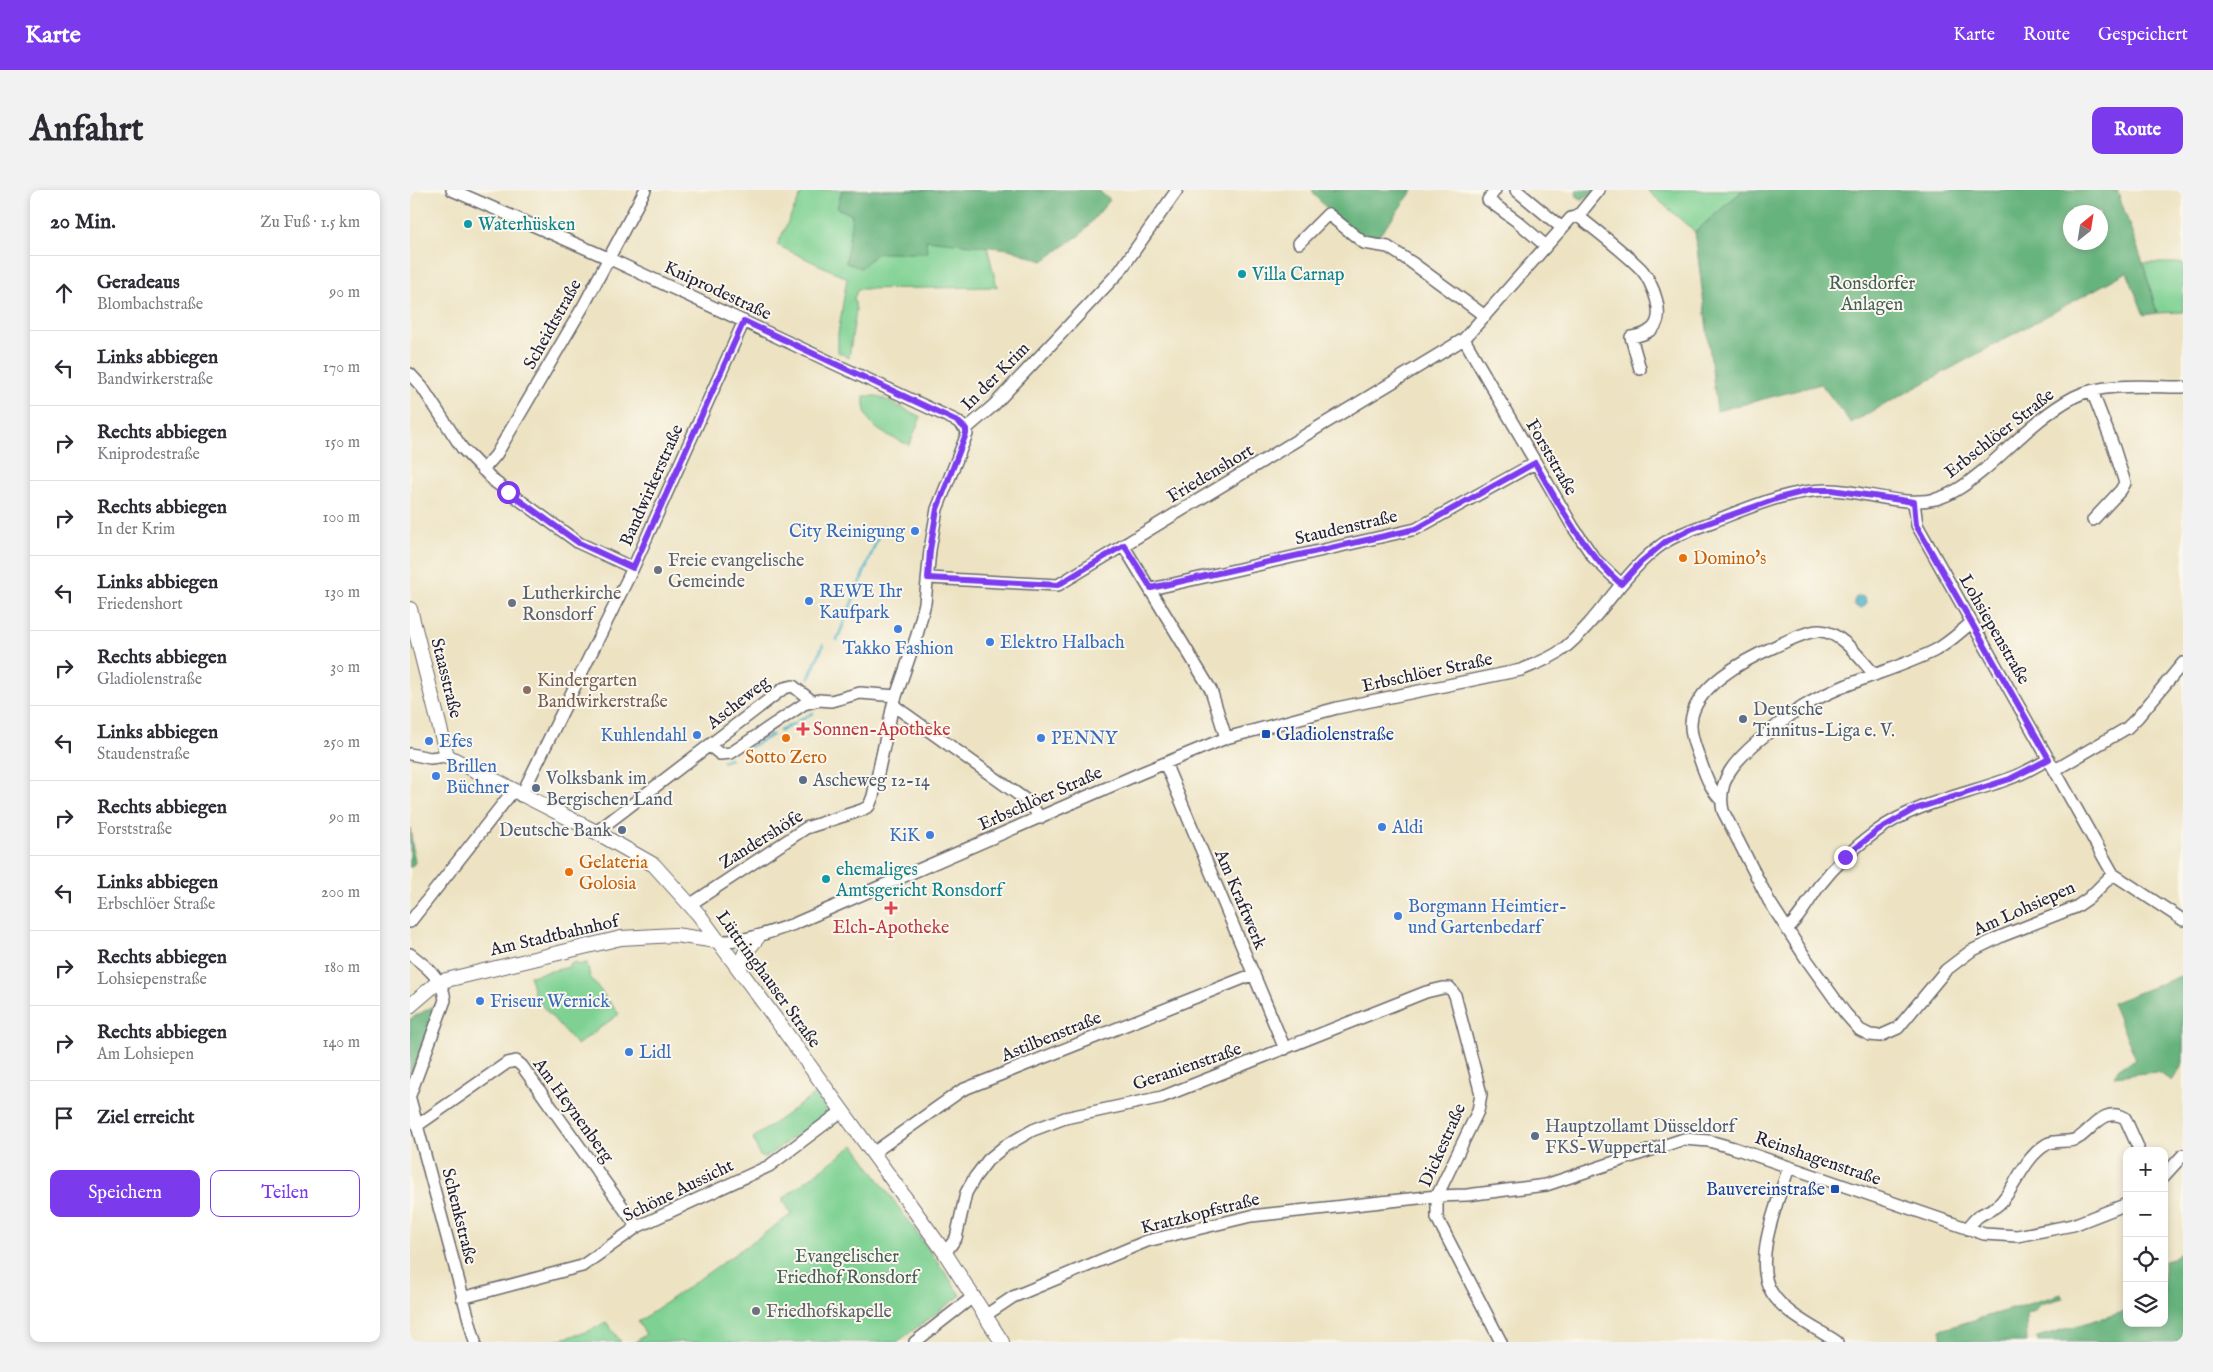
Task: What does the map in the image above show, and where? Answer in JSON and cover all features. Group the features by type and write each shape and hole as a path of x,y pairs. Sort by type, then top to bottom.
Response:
{"main road":[{"name":"Staasstraße","path":"411,616 447,756"},
{"name":"Lüttringhauser Straße","path":"447,756 596,832 654,865 690,904 739,969 945,1253 1002,1342"},
{"name":"Am Stadtbahnhof","path":"410,1006 438,982 621,938 675,935 717,941"},
{"path":"739,969 745,953 758,937"}],"street":[{"name":"Kniprodestraße","path":"452,190 608,258 744,321 957,421 966,429"},
{"name":"Scheidtstraße","path":"483,470 496,455 584,305 645,190"},
{"name":"In der Krim","path":"895,700 917,635 928,578 933,523 966,434 966,429 994,405 1120,271 1177,190"},
{"path":"1495,190 1488,200 1546,246"},
{"path":"1516,190 1562,228"},
{"name":"Friedenshort","path":"928,578 1058,585 1464,339 1571,218 1578,216 1600,190"},
{"path":"1299,243 1328,214 1364,243 1388,247 1485,316"},
{"path":"1578,216 1642,270 1651,286 1658,304 1658,321 1649,332 1631,337 1640,369"},
{"name":"Bandwirkerstraße","path":"410,922 517,793 633,568 744,321"},
{"name":"Forststraße","path":"1464,339 1572,526 1594,558 1621,584"},
{"path":"410,374 422,387 462,448 508,492 579,543 633,568"},
{"name":"Erbschlöer Straße","path":"717,941 758,937 809,918 1226,738 1337,708 1520,670 1537,663 1561,650 1584,629 1641,562 1665,542 1691,529 1779,498 1810,490 1832,490 1914,502 1937,499 1968,483 2050,412 2075,396 2092,391 2125,387 2183,387"},
{"path":"2092,391 2125,483 2121,490 2093,520"},
{"name":"Staudenstraße","path":"1151,588 1416,529 1535,463"},
{"name":"Lohsiepenstraße","path":"1914,502 1916,525 2113,874 2183,920"},
{"path":"1124,545 1211,690 1226,738"},
{"path":"1720,800 1725,780 1735,762 1774,727 1801,708 1838,689 1936,650 1971,623"},
{"name":"Am Lohsiepen","path":"1875,675 1837,636 1820,630 1760,654 1718,680 1702,694 1694,707 1691,724 1693,739 1705,774 1714,794 1720,800 1736,839 1769,901 1807,960 1860,1030 1870,1035 1880,1036 1898,1028 1946,970 1972,951 2002,936 2076,907 2089,898 2113,874"},
{"path":"2056,770 2127,728 2183,663"},
{"name":"Ascheweg","path":"596,832 635,800 710,746 774,694 784,688 793,686 812,701"},
{"name":"Ascheweg","path":"710,746 720,754 731,753 804,704 812,701 831,701 860,693 895,700"},
{"path":"895,700 1030,803 1040,818"},
{"name":"Zandershöfe","path":"690,904 814,824 862,810 869,806 877,781 895,700"},
{"name":"Lüttringhauser Straße","path":"410,754 430,758 447,756"},
{"path":"1787,929 1798,920 1819,886 1839,864 1878,830 1915,809 2010,779 2049,759"},
{"name":"Am Kraftwerk","path":"1165,763 1285,1049"},
{"path":"410,954 430,969 444,994 444,1006 410,1095"},
{"name":"Astilbenstraße","path":"873,1153 962,1090 1254,974"},
{"name":"Geranienstraße","path":"945,1253 956,1238 966,1193 975,1177 988,1160 1012,1142 1033,1130 1066,1118 1162,1097 1401,1002 1443,988"},
{"name":"Dickestraße","path":"1443,988 1450,988 1455,995 1481,1094 1478,1111 1437,1196 1437,1218 1501,1342"},
{"name":"Am Heynenberg","path":"418,1125 507,1063 516,1061 522,1066 637,1227"},
{"name":"Schenkstraße","path":"410,1099 475,1342"},
{"name":"Schöne Aussicht","path":"462,1298 582,1266 637,1227 769,1166 842,1111"},
{"path":"1968,1229 1975,1218 1996,1207 2002,1201 2023,1167 2034,1154 2048,1144 2080,1138 2099,1119 2113,1114 2126,1118 2138,1147"},
{"name":"Reinshagenstraße","path":"1437,1196 1467,1195 1546,1185 1684,1139 1718,1144 1984,1234 2017,1236 2073,1225 2123,1206"},
{"path":"2168,1172 2183,1155"},
{"path":"1789,1167 1770,1229 1765,1253 1765,1277 1772,1293 1782,1304 1837,1342"},
{"name":"Kratzkopfstraße","path":"986,1315 1013,1297 1147,1241 1261,1214 1437,1196"},
{"path":"915,1342 974,1296"}],"green space":[{"path":"803,190 956,190 985,238 997,287 858,289 854,298 856,310 849,358 838,352 838,334 847,278 777,245"},
{"path":"842,190 1098,190 1110,200 1081,234 1043,261 1009,249 926,240 927,253 877,253 861,268 846,263 852,215 837,208"},
{"path":"1312,190 1413,190 1378,237 1366,237 1360,235 1336,217"},
{"path":"1576,190 1596,190 1581,200 1577,197"},
{"path":"1647,190 1743,190 1695,232"},
{"name":"Ronsdorfer Anlagen","path":"1743,190 2117,190 2143,263 2157,313 2144,315 2127,272 1851,423 1821,384 1717,411 1695,232"},
{"path":"2143,263 2183,263 2183,312 2157,313"},
{"path":"864,396 878,396 921,417 909,445 884,433 871,423 864,407"},
{"path":"410,828 415,863 410,868"},
{"path":"577,962 578,965 587,963 590,977 619,1014 577,1045 535,998 530,976 569,967 569,964"},
{"path":"2183,975 2183,1064 2172,1081 2157,1072 2114,1076 2119,1068 2136,1059 2112,1003"},
{"path":"439,1003 410,1078 410,1019"},
{"path":"815,1094 828,1112 766,1157 760,1156 753,1138"},
{"name":"Evangelischer Friedhof Ronsdorf","path":"854,1145 961,1295 897,1342 635,1342 646,1334 638,1322 792,1214 782,1199"},
{"path":"2183,1251 2183,1342 2038,1342 2037,1337 2123,1312 2123,1327 2168,1327 2168,1260"},
{"path":"2062,1294 2063,1298 2041,1304 2035,1311 2026,1314 2027,1342 1942,1342 1940,1330"},
{"path":"606,1322 621,1342 551,1342 589,1331"}],"water":[{"path":"1862,596 1865,597 1865,607 1858,608 1855,607 1854,600 1855,597"}],"waterway":[{"path":"837,640 882,527"},
{"path":"809,678 823,645"},
{"path":"798,721 813,713"},
{"path":"780,731 793,724"},
{"path":"750,747 772,735"},
{"path":"723,761 730,758"}],"place":[{"name":"Waterhüsken","path":"468,224"},
{"name":"Villa Carnap","path":"1242,274"},
{"name":"City Reinigung","path":"915,531"},
{"name":"Domino's","path":"1683,558"},
{"name":"Freie evangelische Gemeinde","path":"658,570"},
{"name":"REWE Ihr Kaufpark","path":"809,601"},
{"name":"Lutherkirche Ronsdorf","path":"512,603"},
{"name":"Takko Fashion","path":"898,629"},
{"name":"Elektro Halbach","path":"990,642"},
{"name":"Kindergarten Bandwirkerstraße","path":"527,690"},
{"name":"Deutsche Tinnitus-Liga e. V.","path":"1743,719"},
{"name":"Sonnen-Apotheke","path":"803,729"},
{"name":"Gladiolenstraße","path":"1266,734"},
{"name":"Kuhlendahl","path":"697,735"},
{"name":"Sotto Zero","path":"786,738"},
{"name":"PENNY","path":"1041,738"},
{"name":"Efes","path":"429,741"},
{"name":"Brillen Büchner","path":"436,776"},
{"name":"Ascheweg 12-14","path":"803,780"},
{"name":"Volksbank im Bergischen Land","path":"536,788"},
{"name":"Aldi","path":"1382,827"},
{"name":"Deutsche Bank","path":"622,830"},
{"name":"KiK","path":"930,835"},
{"name":"Gelateria Golosia","path":"569,872"},
{"name":"ehemaliges Amtsgericht Ronsdorf","path":"826,879"},
{"name":"Elch-Apotheke","path":"891,908"},
{"name":"Borgmann Heimtier- und Gartenbedarf","path":"1398,916"},
{"name":"Friseur Wernick","path":"480,1001"},
{"name":"Lidl","path":"629,1052"},
{"name":"Hauptzollamt Düsseldorf FKS-Wuppertal","path":"1535,1136"},
{"name":"Bauvereinstraße","path":"1835,1189"},
{"name":"Friedhofskapelle","path":"756,1311"}],"route":[{"path":"508,492 579,543 633,568 744,321 957,421 966,429 966,434 933,523 928,578 1058,585 1124,545 1151,588 1416,529 1535,463 1572,526 1594,558 1621,584 1641,562 1665,542 1691,529 1779,498 1810,490 1832,490 1914,502 1916,525 2049,759 2010,779 1915,809 1878,830 1845,857"}]}
